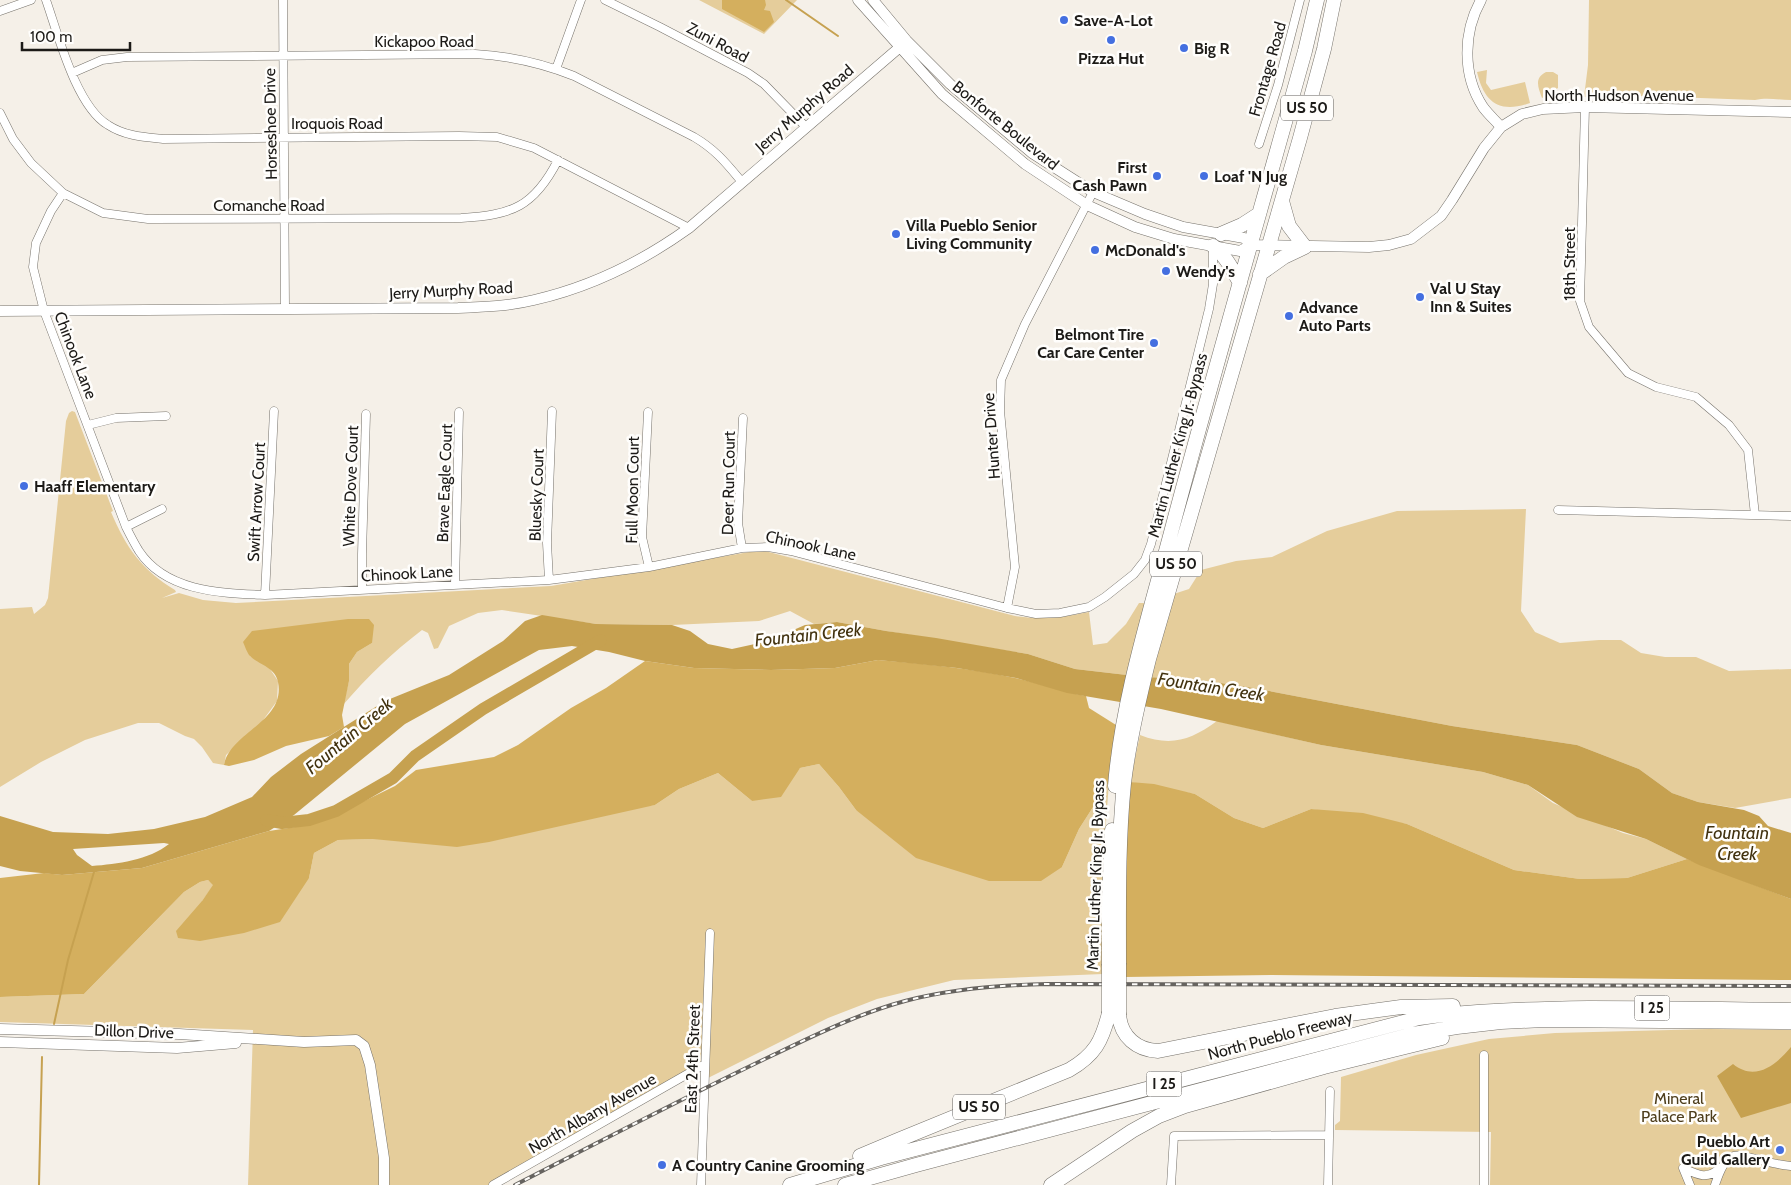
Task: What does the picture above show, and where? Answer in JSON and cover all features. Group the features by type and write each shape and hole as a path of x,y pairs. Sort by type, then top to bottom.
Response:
{"highway":[{"name":"Martin Luther King Jr. Bypass","path":"818,1176 898,1140 1080,1064 1096,1048 1114,1014 1114,964 1120,863 1120,782 1137,710 1143,658 1240,283 1305,51 1317,0"},
{"name":"Martin Luther King Jr. Bypass","path":"1143,658 1260,274 1324,49 1334,0"},
{"path":"1260,274 1284,257 1305,247 1289,226 1281,201"},
{"path":"1240,283 1222,253 1217,240 1260,214"},
{"path":"1114,1014 1130,1042 1142,1049 1158,1051 1373,1010 1431,1006 1513,1009"},
{"name":"North Pueblo Freeway","path":"790,1185 1389,1025 1452,1013 1513,1009 1656,1008 1791,1010"},
{"name":"North Pueblo Freeway","path":"845,1185 916,1164 1413,1034 1501,1022 1583,1020 1791,1022"},
{"path":"1051,1185 1132,1131 1159,1116 1185,1106 1324,1067 1439,1038 1470,1034 1501,1022"}],"street":[{"path":"0,12 31,0"},
{"name":"Iroquois Road","path":"46,0 72,73 86,103 107,124 131,136 163,139 497,137 534,148 689,228"},
{"name":"Horseshoe Drive","path":"283,0 285,308"},
{"path":"556,69 581,0"},
{"name":"Zuni Road","path":"605,0 748,73 764,84 806,127"},
{"name":"Bonforte Boulevard","path":"858,0 904,44 1032,153 1093,192 1168,223 1217,240 1240,251 1251,245 1268,246"},
{"name":"Bonforte Boulevard","path":"873,0 942,94 1025,164 1087,205 1135,227 1174,239 1217,240"},
{"name":"Frontage Road","path":"1259,144 1278,85 1300,0"},
{"path":"1481,0 1470,26 1468,56 1470,72 1476,94 1483,108 1500,127"},
{"name":"Jerry Murphy Road","path":"0,311 458,308 493,306 533,300 574,289 619,271 656,251 689,228 904,44"},
{"name":"Kickapoo Road","path":"72,73 102,60 127,57 475,54 517,58 556,69 593,85 710,146 742,182"},
{"name":"North Hudson Avenue","path":"1268,246 1382,246 1411,239 1440,216 1484,148 1500,127 1522,114 1543,109 1585,107 1791,112"},
{"name":"18th Street","path":"1585,107 1580,301 1589,327 1628,373 1656,387 1696,397 1729,425 1748,450 1755,515"},
{"name":"Comanche Road","path":"0,113 13,139 31,163 63,193 103,213 148,220 490,216 514,210 533,197 548,180 558,160"},
{"name":"Hunter Drive","path":"1007,608 1015,567 1000,411 1002,380 1025,324 1093,192"},
{"name":"Chinook Lane","path":"63,193 51,211 36,243 33,267 44,311 126,527 140,552 160,573 189,586 225,593 265,595 549,580 649,567 742,548 768,547 791,551 1036,614 1060,613 1089,608 1134,574 1145,560 1151,544 1210,310 1217,240"},
{"name":"Swift Arrow Court","path":"265,595 274,411"},
{"name":"Brave Eagle Court","path":"455,584 459,412"},
{"name":"Bluesky Court","path":"549,580 547,543 552,412"},
{"name":"Full Moon Court","path":"648,412 642,536 649,567"},
{"name":"White Dove Court","path":"362,589 366,414"},
{"path":"88,425 116,418 166,416"},
{"name":"Deer Run Court","path":"742,418 738,523 742,548"},
{"path":"126,527 162,509"},
{"path":"1558,510 1791,516"},
{"name":"East 24th Street","path":"701,1185 710,933"},
{"name":"Dillon Drive","path":"0,1029 179,1034 304,1042 356,1040 364,1046 370,1065 384,1158 384,1185"},
{"name":"Dillon Drive","path":"0,1042 178,1048 267,1040"},
{"path":"1484,1055 1484,1185"},
{"name":"North Albany Avenue","path":"493,1185 705,1064"},
{"path":"1328,1185 1330,1091"},
{"path":"1171,1185 1174,1136 1328,1134"},
{"path":"1690,1185 1683,1168 1706,1176 1714,1173 1732,1157 1742,1154 1765,1162 1791,1166"},
{"path":"1715,1185 1723,1164"}],"green space":[{"path":"699,0 797,0 764,34"},
{"path":"1589,0 1791,0 1791,100 1646,96 1584,97 1588,65"},
{"path":"1487,70 1486,83 1491,90 1525,82 1530,103 1510,107 1495,103 1484,91 1477,72"},
{"path":"1546,72 1553,72 1558,75 1558,88 1542,98 1538,87 1538,80"},
{"path":"75,412 113,511 111,512 123,537 144,566 176,592 162,598 179,593 203,600 236,603 551,586 761,550 1015,616 1052,618 1089,612 1093,645 1107,643 1126,624 1139,603 1146,603 1189,589 1201,570 1236,561 1272,557 1327,531 1397,511 1526,509 1521,611 1535,632 1560,643 1621,640 1641,653 1665,657 1696,657 1729,671 1791,669 1791,798 1735,808 1698,802 1672,793 1639,769 1577,745 1452,726 1248,687 1193,679 1144,677 1075,669 1028,654 837,622 814,624 790,611 759,621 672,625 596,624 502,610 478,613 449,626 438,648 434,649 428,633 422,630 381,665 343,705 349,681 349,664 357,652 372,643 250,656 268,666 278,681 277,701 261,723 226,755 224,765 213,763 194,739 159,723 138,723 85,740 41,762 0,787 0,609 32,607 34,614 45,605 48,598 66,421 69,413"},
{"path":"1217,721 1321,745 1483,772 1528,785 1553,803 1623,833 1646,839 1687,859 1627,878 1580,879 1514,870 1407,824 1311,809 1263,828 1234,818 1195,794 1130,782 1140,735 1161,741 1180,740 1198,733"},
{"path":"819,764 856,810 1062,867 1079,829 1109,782 1103,863 1103,974 954,980 877,999 828,1018 704,1080 705,1065 493,1185 248,1185 253,1030 0,1022 0,997 84,994 184,892 200,882 208,880 214,885 202,901 309,878 314,853 338,840 373,839 655,805 679,789 718,773 752,801 800,768"},
{"name":"Mineral Palace Park","path":"1709,1029 1791,1030 1791,1185 1490,1185 1491,1132 1335,1130 1335,1125 1340,1121 1341,1077 1416,1055 1489,1039 1555,1033"}],"shaded area":[{"path":"722,0 765,0 764,10 770,11 774,22 764,32 722,9"},
{"path":"348,619 369,619 374,625 372,643 357,652 349,664 349,681 342,715 344,727 329,736 286,746 254,760 229,766 224,765 228,754 236,744 266,717 274,707 278,696 278,682 274,673 250,656 243,642 252,631"},
{"path":"878,660 981,672 1024,680 1086,696 1089,708 1116,725 1109,782 1079,829 1062,867 1041,881 989,881 916,858 856,810 819,764 800,768 781,797 752,801 718,773 679,789 655,805 489,842 457,847 373,839 338,840 314,853 309,878 280,922 244,933 200,941 178,938 176,931 213,885 208,880 200,882 184,892 84,994 0,997 0,878 44,873 62,875 142,868 269,831 308,825 352,807 395,786 416,770 494,757 518,745 571,708 606,688 645,661 694,668 771,670 835,668"},
{"path":"1130,782 1154,784 1195,794 1234,818 1263,828 1311,809 1363,813 1407,824 1514,870 1580,879 1627,878 1687,859 1791,899 1791,980 1271,975 1125,977 1125,858"}],"water":[{"name":"Fountain Creek","path":"542,615 596,624 672,625 690,631 708,644 732,649 768,641 805,625 837,622 1028,654 1075,669 1144,677 1193,679 1248,687 1452,726 1577,745 1639,769 1672,793 1698,802 1744,810 1759,816 1768,826 1791,833 1791,899 1699,865 1646,839 1577,817 1528,785 1483,772 1321,745 1161,709 1067,693 1016,678 957,668 878,660 835,668 771,670 694,668 645,661 609,652 572,646 539,650 405,724 294,815 269,831 142,868 62,875 20,871 0,866 0,816 53,832 108,834 154,829 205,817 252,797 271,777 301,754 385,701 449,675 503,641 525,621","holes":["169,844 152,854 142,857 92,866 77,855 73,849"]},
{"path":"1791,1047 1791,1103 1741,1118 1717,1076 1733,1064 1749,1071 1765,1069 1779,1060"}],"waterway":[{"path":"786,0 838,36"},
{"name":"Fountain Creek","path":"266,820 282,823 309,820 336,811 393,778 415,756 483,709 601,640"},
{"path":"54,1024 68,960 94,872"},
{"path":"39,1185 42,1057"}],"railway":[{"path":"515,1185 705,1088 836,1026 887,1006 922,997 958,991 1012,985 1048,984 1791,986"}],"place":[{"name":"Save-A-Lot","path":"1064,20"},
{"name":"Pizza Hut","path":"1111,40"},
{"name":"Big R","path":"1184,48"},
{"name":"First Cash Pawn","path":"1157,176"},
{"name":"Loaf 'N Jug","path":"1204,176"},
{"name":"Villa Pueblo Senior Living Community","path":"896,234"},
{"name":"McDonald's","path":"1095,250"},
{"name":"Wendy's","path":"1166,271"},
{"name":"Val U Stay Inn & Suites","path":"1420,297"},
{"name":"Advance Auto Parts","path":"1289,316"},
{"name":"Belmont Tire Car Care Center","path":"1154,343"},
{"name":"Haaff Elementary","path":"24,486"},
{"name":"Pueblo Art Guild Gallery","path":"1780,1150"},
{"name":"A Country Canine Grooming","path":"662,1165"}]}
